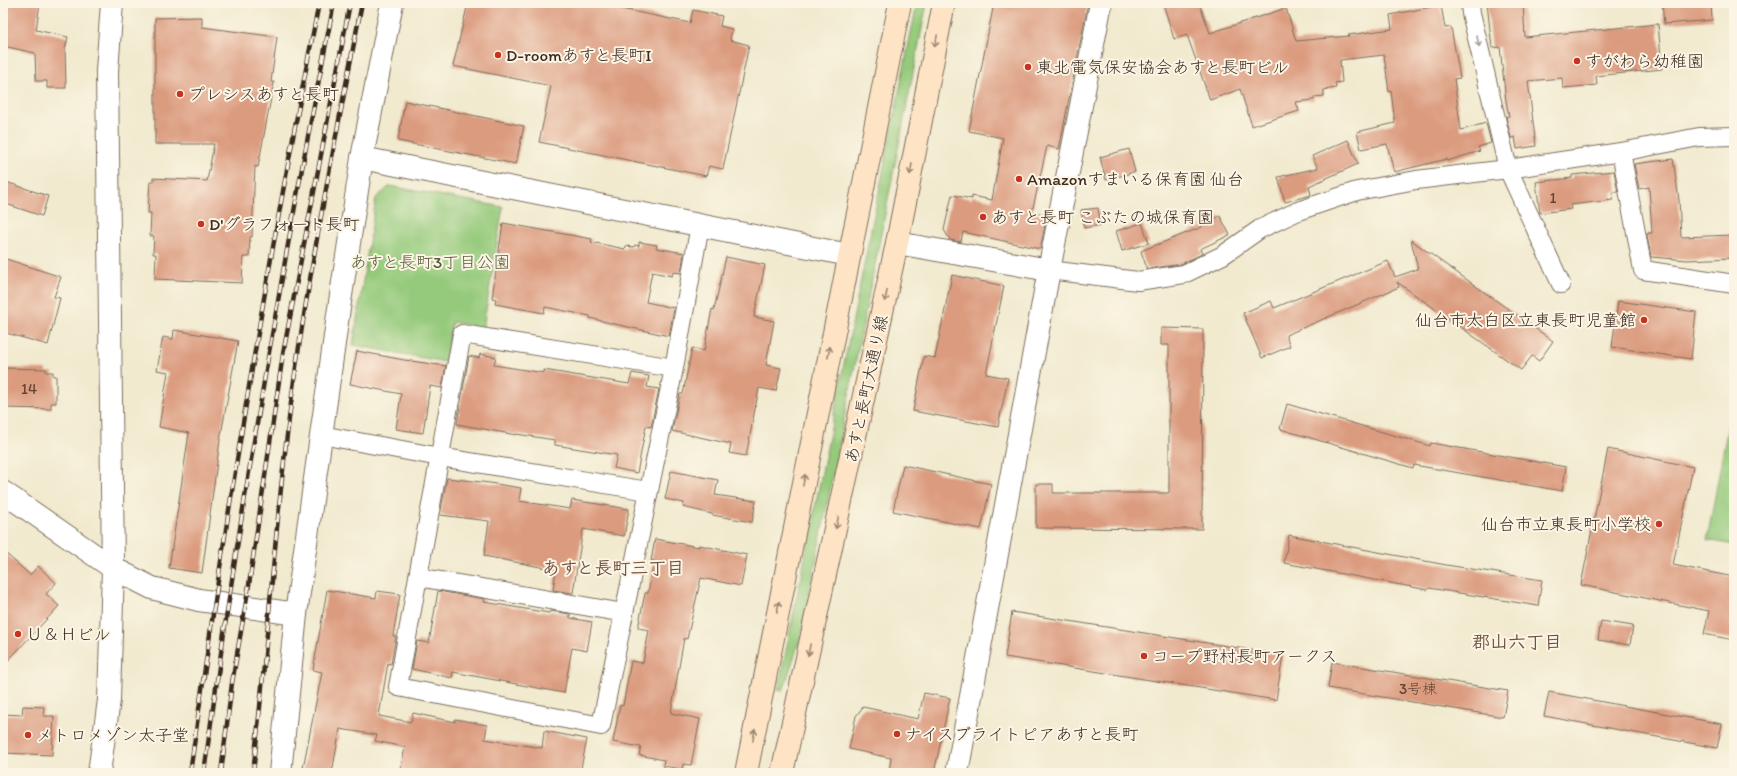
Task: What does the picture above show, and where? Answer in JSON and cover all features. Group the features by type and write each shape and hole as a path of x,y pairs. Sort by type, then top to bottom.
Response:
{"main road":[{"path":"746,773 900,3"},
{"name":"あすと長町大通り線","path":"782,773 897,243 944,3"}],"street":[{"path":"100,773 109,700 113,568 107,71 112,3"},
{"path":"280,773 296,614 321,435 362,158 392,3"},
{"path":"957,773 1049,270 1101,3"},
{"path":"1470,3 1471,14 1508,169 1561,284"},
{"path":"897,243 1049,270 1138,281 1184,274 1223,255 1260,229 1292,214 1357,191 1416,180 1508,169 1621,152 1699,137 1734,136"},
{"path":"1621,152 1643,270 1734,284"},
{"path":"362,158 849,255"},
{"path":"674,368 462,334 398,687 601,726 674,368 700,225"},
{"path":"321,435 440,457 648,490"},
{"path":"3,492 113,568 152,588 199,600 296,614"},
{"path":"418,578 624,613"}],"green space":[{"path":"917,3 927,3 801,636 783,691 778,690"},
{"name":"あすと長町3丁目公園","path":"390,186 503,207 483,328 452,322 445,362 353,345 376,198"},
{"path":"1734,392 1734,545 1707,540"}],"building":[{"path":"3,3 40,3 36,30 68,37 65,49 66,88 47,88 47,81 36,81 35,53 3,46"},
{"path":"468,3 592,3 690,23 693,10 722,16 720,26 732,29 730,40 749,45 723,169 709,166 706,176 539,142 551,86 453,66"},
{"name":"東北電気保安協会あすと長町ビル","path":"994,3 1088,3 1059,149 1047,146 1032,212 1047,216 1040,249 963,232 961,242 950,240 944,230 952,195 972,199 972,196 992,200 1003,138 969,131"},
{"path":"1163,3 1199,3 1210,33 1286,8 1296,41 1349,36 1348,35 1392,29 1390,15 1441,5 1445,28 1451,27 1460,78 1454,79 1461,130 1486,123 1491,143 1478,147 1480,151 1447,161 1447,159 1394,172 1387,144 1361,149 1357,132 1395,123 1384,55 1340,60 1342,82 1335,83 1336,88 1324,90 1324,96 1314,97 1314,100 1296,102 1299,111 1252,126 1240,89 1210,100 1187,35 1174,39"},
{"path":"1487,3 1523,3 1525,37 1658,24 1662,69 1596,76 1597,85 1563,88 1562,78 1528,81 1536,146 1517,149 1515,137 1511,138 1506,117 1509,116 1500,47 1492,48"},
{"path":"1662,3 1711,3 1712,20 1664,24"},
{"path":"202,17 202,27 277,37 271,82 274,82 258,167 255,166 252,237 250,237 249,257 243,257 242,283 155,279 156,254 153,254 154,236 150,236 151,213 148,213 150,182 153,182 153,178 207,181 214,144 155,144 155,18"},
{"path":"405,101 524,126 516,164 398,141"},
{"path":"1348,140 1358,164 1309,186 1311,195 1285,202 1278,177 1318,168 1312,156"},
{"path":"1129,149 1135,172 1106,180 1100,157"},
{"path":"1673,159 1679,200 1681,237 1734,235 1734,258 1687,260 1651,257 1647,236 1648,233 1652,233 1649,187 1639,189 1634,164"},
{"path":"1614,171 1618,192 1612,192 1613,200 1570,205 1571,209 1540,213 1536,182 1572,178 1572,175"},
{"path":"3,181 48,196 42,216 3,203"},
{"path":"1098,208 1101,225 1084,228 1081,210"},
{"path":"1220,216 1230,235 1200,249 1202,254 1181,264 1147,269 1141,251 1202,227 1201,225"},
{"path":"503,223 592,239 591,242 625,249 626,246 639,246 639,242 657,245 656,248 684,253 681,273 673,272 672,276 652,272 646,302 674,308 669,336 590,318 590,316 545,307 544,313 495,304 496,299 492,298"},
{"path":"1142,223 1149,243 1122,251 1116,231"},
{"path":"1411,240 1553,341 1539,361 1532,356 1521,370 1397,282 1399,287 1286,335 1290,346 1262,358 1243,313 1271,301 1274,308 1388,261 1395,277 1418,269"},
{"path":"726,257 765,265 754,317 774,321 766,365 781,368 776,391 759,388 746,456 729,453 731,444 672,431 680,394 683,394 692,348 704,351 712,309 714,310"},
{"path":"3,258 61,277 54,297 60,298 48,345 3,332"},
{"path":"952,275 1004,286 986,374 1008,378 998,427 913,411 924,356 935,358"},
{"path":"1618,301 1696,312 1691,359 1612,347"},
{"path":"1161,328 1203,329 1202,529 1036,528 1036,484 1053,484 1053,493 1169,493 1169,345 1161,345"},
{"path":"174,330 238,341 220,440 202,573 169,568 189,433 159,427 168,372 157,370 163,337 173,339"},
{"path":"357,351 446,366 442,388 430,386 423,433 396,429 401,394 350,384"},
{"path":"480,354 496,357 494,365 544,373 544,370 629,384 632,373 649,376 647,387 659,389 651,427 646,426 637,473 614,468 617,455 555,445 555,440 516,435 457,424 469,356 479,358"},
{"path":"3,368 46,369 46,372 53,372 53,376 56,376 56,403 51,403 51,409 3,408"},
{"path":"1287,404 1430,446 1431,443 1566,467 1562,491 1414,465 1413,468 1280,429"},
{"path":"1608,449 1693,467 1673,565 1734,577 1734,640 1704,634 1709,611 1581,585"},
{"path":"903,465 991,484 981,529 893,511"},
{"path":"671,471 718,480 715,495 756,501 752,522 712,515 683,507 684,503 665,499"},
{"path":"447,478 521,488 519,501 570,509 572,500 629,509 624,536 583,529 573,593 553,590 556,570 484,556 489,521 440,515"},
{"path":"1289,535 1446,565 1542,580 1538,606 1429,588 1428,590 1284,563"},
{"path":"655,539 699,547 699,545 747,555 741,586 701,578 687,639 684,638 671,713 700,719 691,765 683,764 682,769 663,766 664,760 639,755 641,747 613,742 620,705 623,706 631,661 643,663 649,630 638,628 645,593 648,593 654,561 651,561"},
{"name":"Ｕ＆Ｈビル","path":"3,551 30,575 38,566 56,583 46,594 59,606 3,666"},
{"path":"327,590 376,598 377,591 400,594 393,636 396,636 391,664 388,663 379,716 411,722 413,713 455,722 455,719 487,725 485,739 542,748 544,731 587,739 580,773 400,773 405,747 375,741 377,735 340,729 332,773 302,773 322,672 313,670"},
{"path":"438,591 485,599 484,602 549,613 550,611 570,614 570,618 592,622 587,651 572,648 564,693 453,672 452,678 412,669 417,641 429,643"},
{"name":"コープ野村長町アークス","path":"1012,612 1283,655 1276,700 1005,657"},
{"path":"1601,621 1633,626 1630,645 1598,640"},
{"path":"1332,662 1508,691 1503,717 1328,688"},
{"path":"1549,692 1722,724 1717,748 1544,716"},
{"name":"ナイスブライトピアあすと長町","path":"924,693 950,698 934,773 889,773 891,758 849,749 856,716 863,707 918,719"},
{"name":"メトロメゾン太子堂","path":"23,706 44,707 43,716 54,716 52,755 3,753 3,714 22,715"}],"railway":[{"path":"190,773 233,483 265,291 319,3"},
{"path":"204,773 232,580 263,387 297,195 334,3"},
{"path":"221,773 232,683 249,585 283,354 350,3"},
{"path":"253,773 284,458 298,353 320,221 362,3"}],"place":[{"name":"D-roomあすと長町I","path":"498,55"},
{"name":"すがわら幼稚園","path":"1577,61"},
{"name":"東北電気保安協会あすと長町ビル","path":"1028,67"},
{"name":"プレシスあすと長町","path":"180,94"},
{"name":"Amazonすまいる保育園 仙台","path":"1019,179"},
{"name":"あすと長町 こぶたの城保育園","path":"983,217"},
{"name":"D'グラフォート長町","path":"201,224"},
{"name":"仙台市太白区立東長町児童館","path":"1644,320"},
{"name":"仙台市立東長町小学校","path":"1659,524"},
{"name":"Ｕ＆Ｈビル","path":"18,634"},
{"name":"コープ野村長町アークス","path":"1144,656"},
{"name":"ナイスブライトピアあすと長町","path":"897,734"},
{"name":"メトロメゾン太子堂","path":"28,735"}],"district":[{"name":"あすと長町三丁目","path":"613,568"},
{"name":"郡山六丁目","path":"1517,642"}]}
